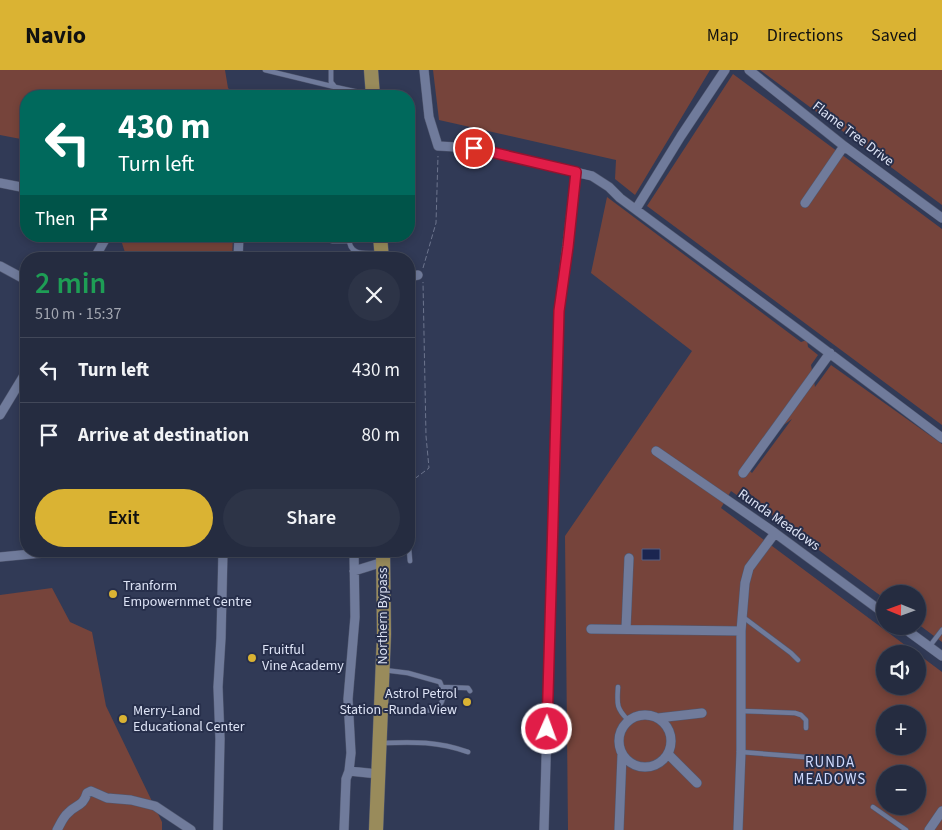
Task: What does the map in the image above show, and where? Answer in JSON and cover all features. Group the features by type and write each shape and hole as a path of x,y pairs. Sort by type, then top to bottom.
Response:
{"main road":[{"path":"371,70 372,90"},
{"name":"Northern Bypass","path":"376,830 381,713 383,557"}],"street":[{"path":"424,70 429,117 438,146 474,148 596,178 620,198 942,438"},
{"path":"636,209 680,136 725,70"},
{"name":"Flame Tree Drive","path":"749,70 844,146 942,218"},
{"path":"804,203 844,146"},
{"path":"544,830 559,311 576,172"},
{"path":"0,182 20,187"},
{"path":"0,266 20,277"},
{"path":"743,473 830,353"},
{"path":"0,415 20,382"},
{"name":"Runda Meadows","path":"656,451 776,533 876,607"},
{"path":"738,830 741,752 741,631 746,575 749,568 776,533"},
{"path":"0,557 20,555"},
{"path":"218,830 220,739 218,687 223,557"},
{"path":"344,830 346,779 351,754 348,699 355,617 354,557"},
{"path":"354,571 383,557"},
{"path":"626,630 629,558"},
{"path":"591,629 741,631"},
{"path":"913,635 942,656"},
{"path":"619,830 622,755 619,746 619,736 628,720 639,715 649,715 658,718 702,713"},
{"path":"622,755 631,764 642,768 654,766 664,760 668,754 671,738 667,727 658,718"},
{"path":"668,754 697,783"},
{"path":"349,771 378,774"},
{"path":"57,830 68,812 80,805 85,800 87,793 91,791 107,798 131,800 155,806 191,830"},
{"path":"929,830 942,812"}],"lane":[{"path":"265,70 347,90"},
{"path":"331,70 331,82 335,87"},
{"path":"350,242 351,249 356,252"},
{"path":"410,557 410,561"},
{"path":"742,617 798,660"},
{"path":"929,647 942,630"},
{"path":"381,713 434,710 442,702 440,682 433,679 382,670"},
{"path":"442,687 468,688 470,691"},
{"path":"618,687 619,712 628,720"},
{"path":"741,711 795,713 806,720 806,728"},
{"path":"380,743 431,743 468,752"},
{"path":"741,752 805,757"},
{"path":"873,807 906,830"}],"path":[{"path":"415,478 429,468 418,274 436,223 438,146"}],"shaded area":[{"path":"0,70 225,70 230,90 20,90 20,139 0,135"},
{"path":"433,70 710,70 635,195 615,179 616,160 439,120"},
{"path":"760,70 942,70 942,205"},
{"path":"733,74 942,229 942,425 647,206"},
{"path":"607,197 801,342 807,340 808,347 818,355 811,365 815,387 831,365 942,444 942,642 926,630 926,585 876,585 876,592 746,496 741,498 731,491 721,508 876,623 876,635 891,635 905,645 876,645 876,695 926,695 926,660 942,672 942,830 568,830 565,536 692,351 591,273","holes":["792,419 752,473 746,467 781,427"]},
{"path":"233,242 232,252 125,252 122,243"},
{"path":"52,588 70,622 92,632 106,706 162,822 162,830 0,830 0,595"}],"water":[{"path":"642,549 660,549 660,560 642,560"}],"place":[{"name":"Tranform Empowernmet Centre","path":"113,594"},
{"name":"Fruitful Vine Academy","path":"252,658"},
{"name":"Astrol Petrol Station -Runda View","path":"467,702"},
{"name":"Merry-Land Educational Center","path":"123,719"}],"district":[{"name":"RUNDA MEADOWS","path":"830,770"}],"route":[{"path":"474,148 576,172 559,311 547,729"}]}
